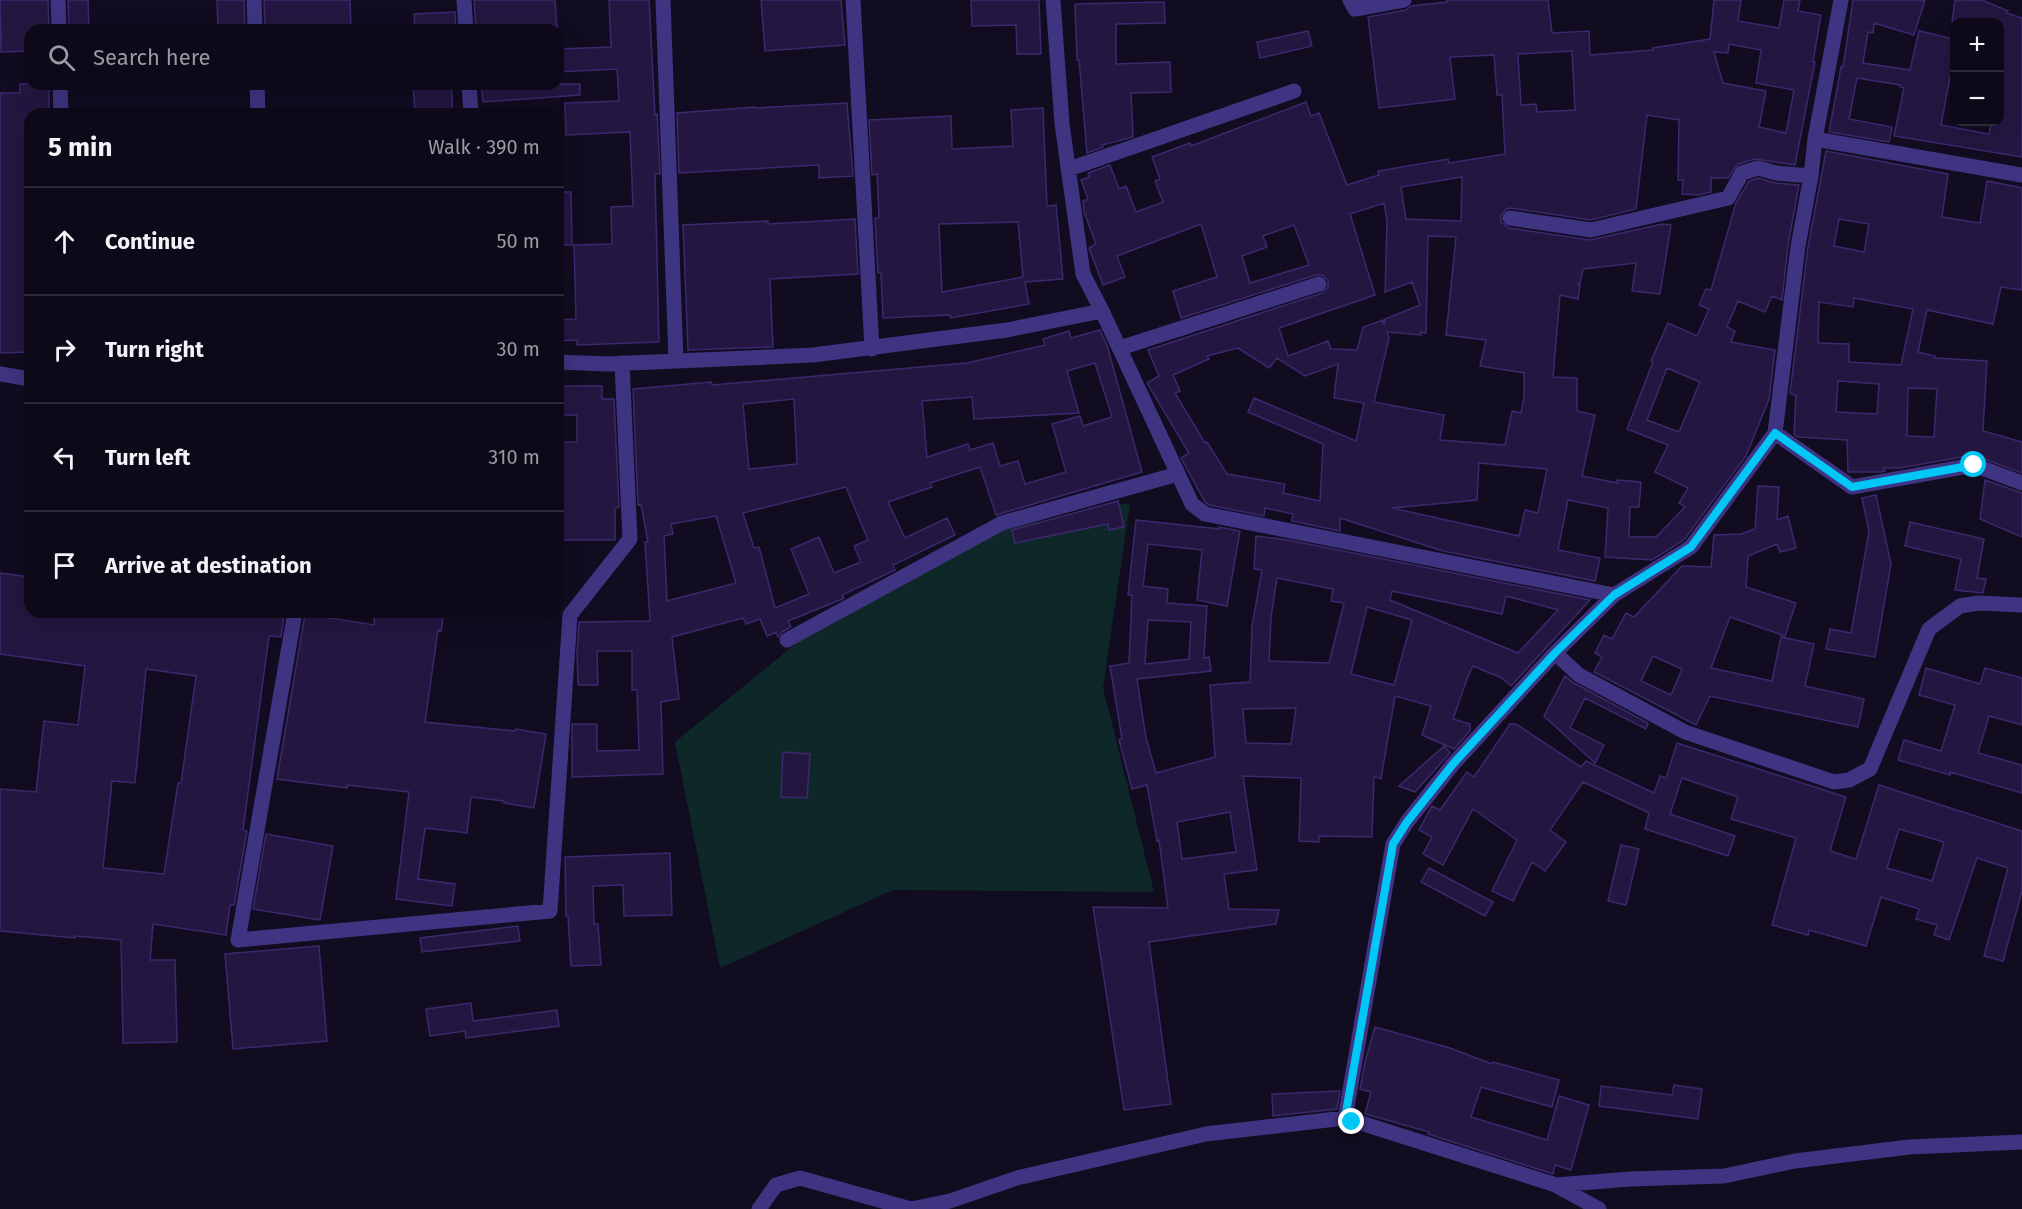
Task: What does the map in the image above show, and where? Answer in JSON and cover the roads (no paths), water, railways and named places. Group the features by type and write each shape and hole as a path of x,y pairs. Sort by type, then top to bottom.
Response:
{"street":[{"path":"58,0 59,24"},
{"path":"254,0 255,24"},
{"path":"464,0 466,24"},
{"path":"663,0 676,361"},
{"path":"853,0 872,349"},
{"path":"1053,0 1062,124 1083,274 1192,504 1205,514 1614,595"},
{"path":"1350,0 1355,9 1404,0"},
{"path":"1345,1118 1393,844 1407,822 1453,764 1555,653 1614,595 1691,547 1775,433 1798,246 1841,0"},
{"path":"60,90 60,108"},
{"path":"257,90 258,108"},
{"path":"469,90 471,108"},
{"path":"1069,169 1294,91"},
{"path":"1815,139 2022,175"},
{"path":"1510,218 1591,230 1728,198 1742,173 1758,168 1776,173 1812,176"},
{"path":"1119,348 1318,284"},
{"path":"564,363 622,363 813,355 1007,330 1102,311"},
{"path":"294,618 238,940 549,911 570,615 630,539 622,363"},
{"path":"0,374 24,378"},
{"path":"1775,433 1852,487 1974,465 2022,483"},
{"path":"787,640 1002,523 1178,474"},
{"path":"1555,653 1579,675 1685,732 1834,782 1849,780 1870,769 1929,629 1960,606 1978,603 2022,605"},
{"path":"759,1209 776,1185 800,1178 911,1209 950,1201 1017,1178 1206,1134 1345,1118 1556,1185 1599,1209"},
{"path":"1556,1185 1630,1179 1724,1176 1795,1161 1909,1148 2022,1142"}]}
